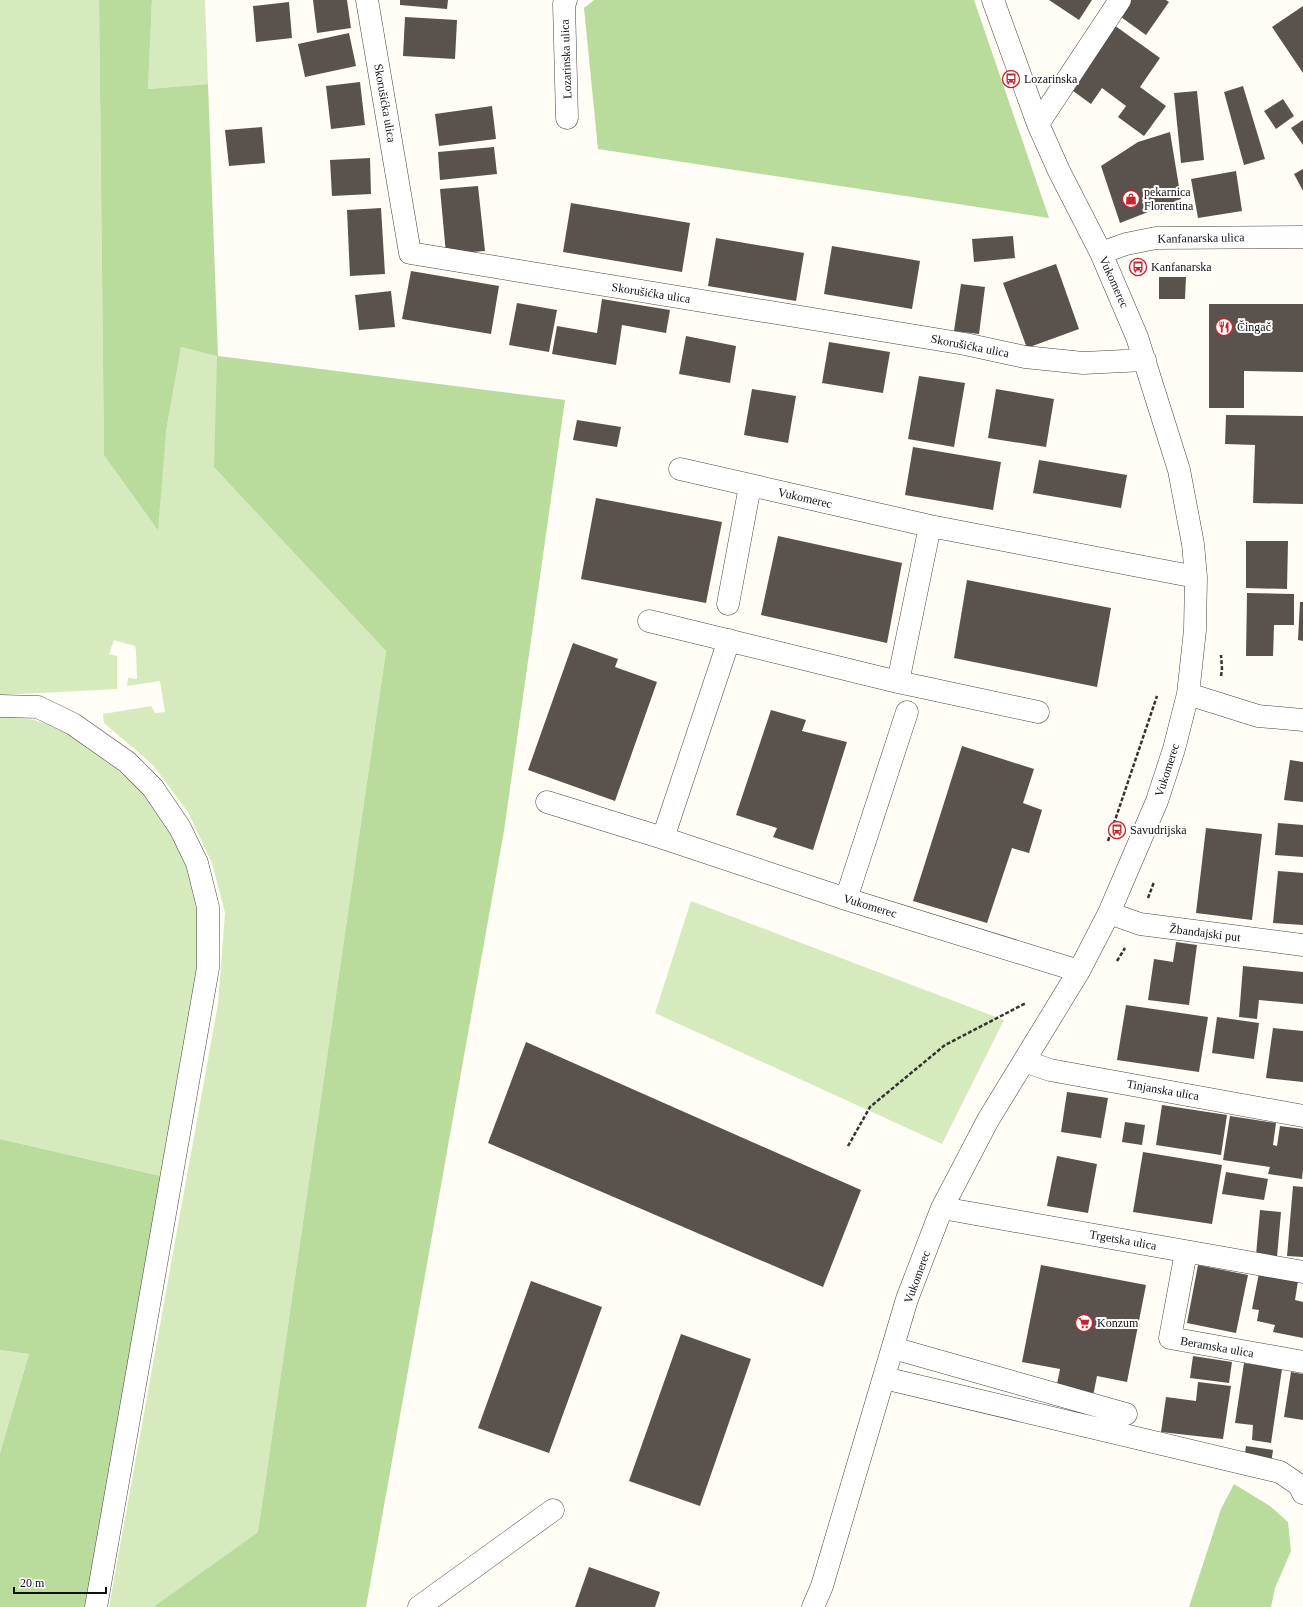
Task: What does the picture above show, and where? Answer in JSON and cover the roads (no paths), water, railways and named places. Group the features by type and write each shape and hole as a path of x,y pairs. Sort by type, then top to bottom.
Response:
{"street":[{"name":"Skorušićka ulica","path":"367,0 410,253 965,344 1025,357 1083,363 1145,360"},
{"name":"Lozarinska ulica","path":"566,0 564,4 567,118"},
{"name":"Vukomerec","path":"813,1607 822,1586 907,1300 942,1208 988,1120 1079,972 1109,913 1157,801 1174,749 1188,694 1195,630 1196,577 1192,538 1179,470 1137,336 1101,253 1059,171 1038,124 993,0"},
{"path":"1038,124 1120,0"},
{"name":"Kanfanarska ulica","path":"1101,253 1126,244 1156,238 1303,237"},
{"name":"Vukomerec","path":"680,469 930,526 1196,577"},
{"path":"728,604 750,486"},
{"path":"898,682 930,526"},
{"path":"649,620 898,682 1038,712"},
{"path":"663,838 729,640"},
{"path":"1188,694 1258,716 1303,720"},
{"path":"0,706 38,707 73,724 127,762 153,788 180,828 197,863 208,907 208,968 96,1607"},
{"path":"846,899 908,712"},
{"name":"Vukomerec","path":"547,802 663,838 846,899 1079,972"},
{"name":"Žbandajski put","path":"1109,913 1140,924 1303,945"},
{"name":"Tinjanska ulica","path":"1024,1060 1050,1070 1303,1116"},
{"name":"Trgetska ulica","path":"942,1208 1303,1272"},
{"name":"Beramska ulica","path":"1186,1252 1170,1338 1303,1362"},
{"path":"893,1348 1126,1414"},
{"path":"884,1378 1280,1472 1299,1483"},
{"path":"419,1607 553,1510"}],"place":[{"name":"Lozarinska","path":"1011,79"},
{"name":"pekarnica Florentina","path":"1131,199"},
{"name":"Kanfanarska","path":"1138,267"},
{"name":"Čingač","path":"1224,327"},
{"name":"Savudrijska","path":"1117,830"},
{"name":"Konzum","path":"1084,1323"}]}
